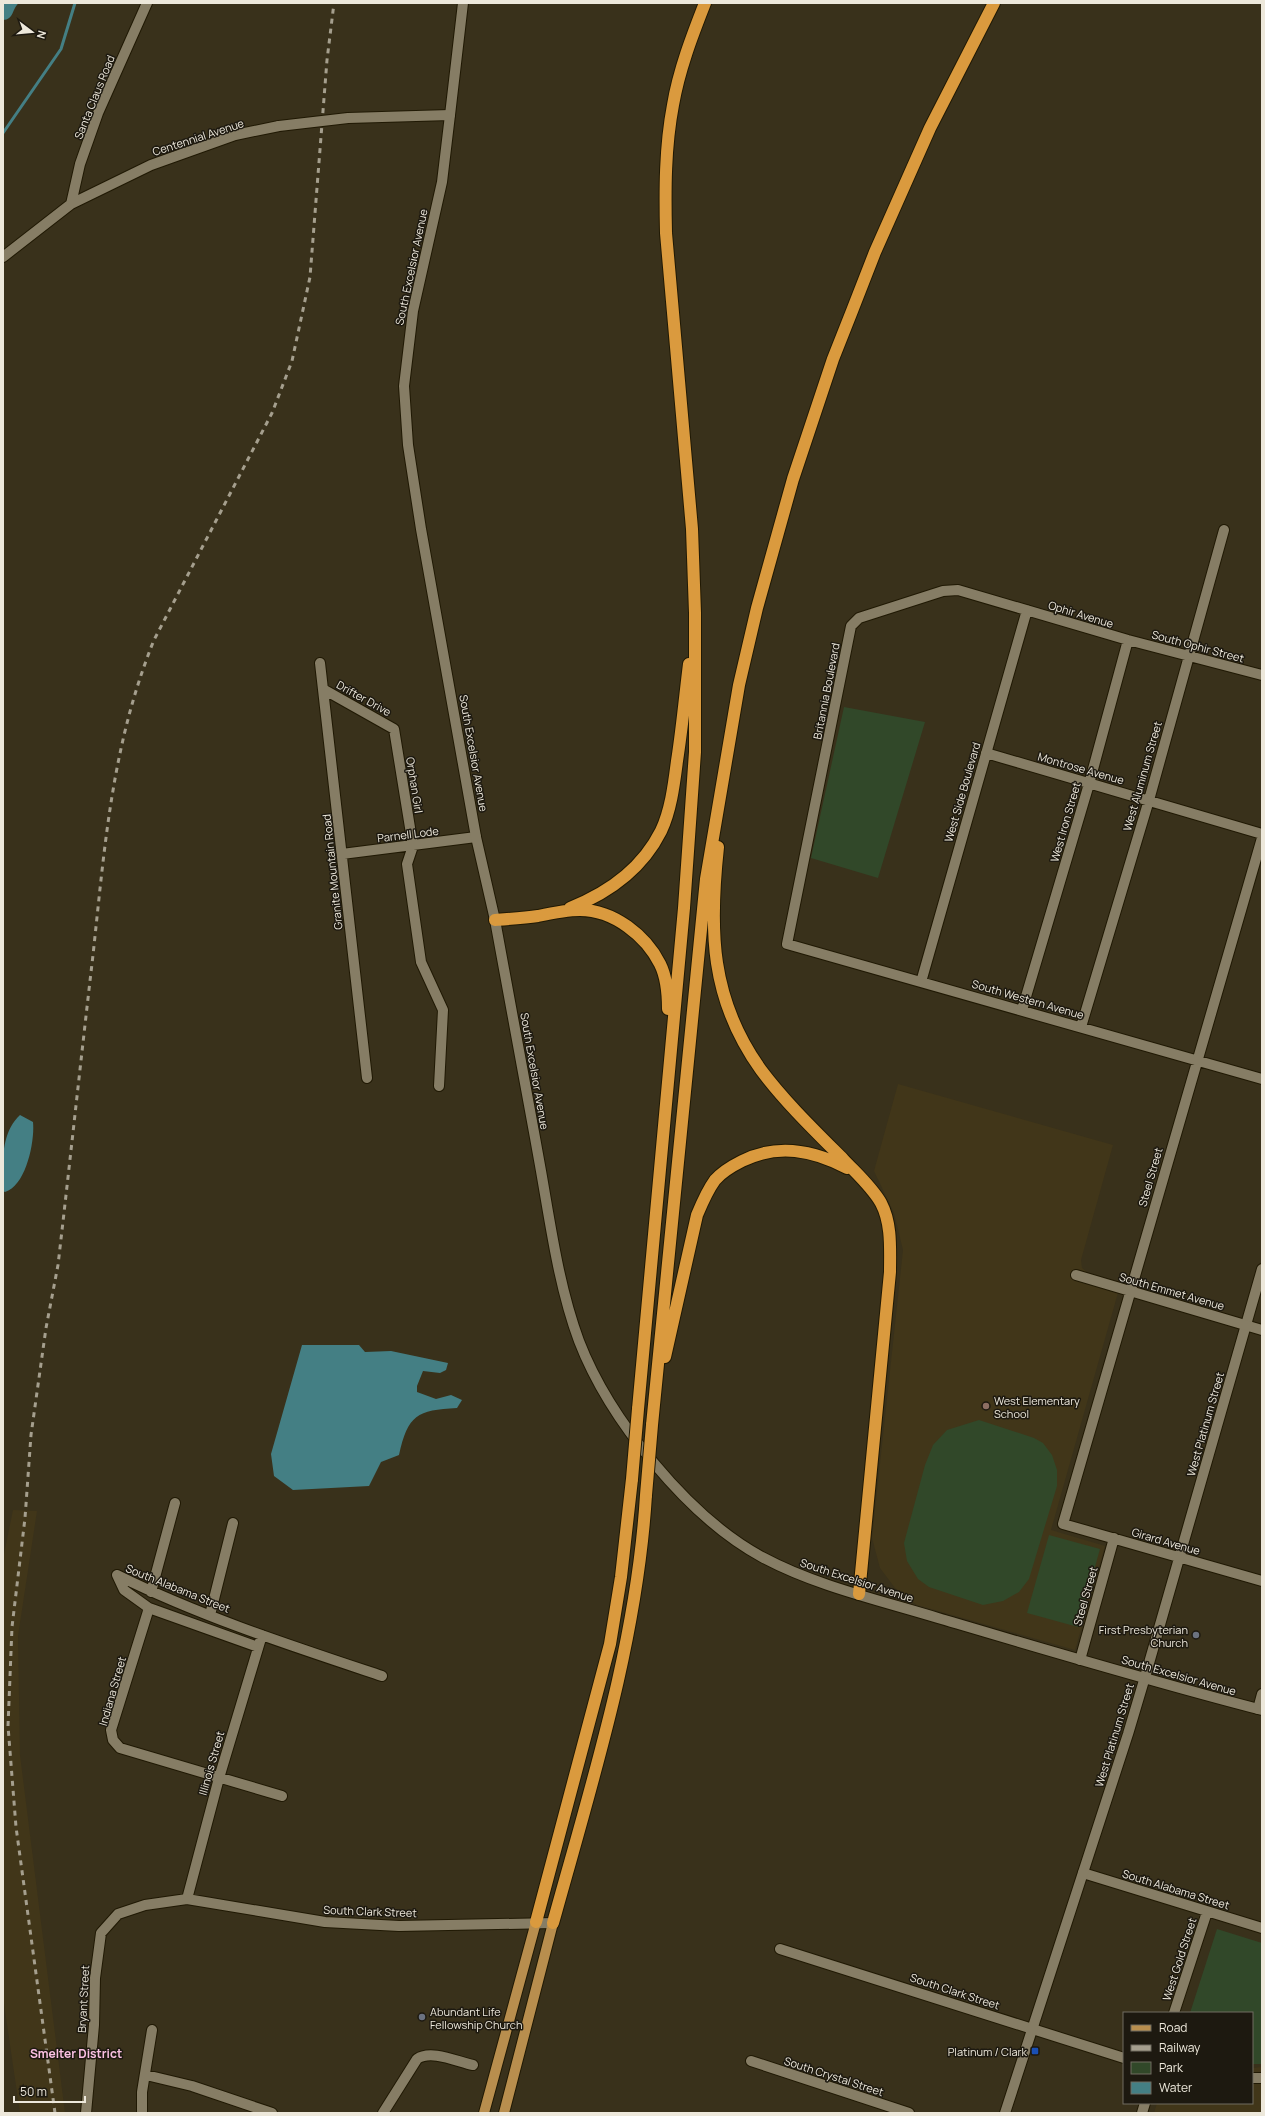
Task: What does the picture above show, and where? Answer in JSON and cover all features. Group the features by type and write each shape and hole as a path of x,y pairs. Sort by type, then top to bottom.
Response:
{"highway":[{"path":"536,1922 610,1644 621,1577 632,1479 691,826 695,752 695,614 692,529 666,233 665,192 673,104 692,37 705,3"},
{"path":"553,1923 621,1670 639,1568 706,879 712,834 726,770 739,685 772,551 793,479 833,360 875,252 921,147 955,76 994,3"},
{"path":"563,911 587,902 611,887 632,871 647,854 661,831 666,819 675,779 695,614"},
{"path":"726,770 725,804 716,868 713,926 714,954 726,1005 744,1041 761,1070 784,1097 856,1172 881,1203 890,1232 890,1272 859,1594"},
{"path":"495,920 563,911 581,910 597,912 612,917 630,929 647,944 661,965 668,990 669,1020 662,1154"},
{"path":"652,1423 696,1215 704,1198 716,1180 731,1166 755,1154 774,1150 808,1152 826,1158 856,1172"}],"main road":[{"path":"484,2113 536,1922"},
{"path":"504,2113 553,1923"}],"street":[{"name":"Santa Claus Road","path":"71,204 80,164 98,113 147,3"},
{"name":"South Excelsior Avenue","path":"463,3 442,182 412,311 404,386 408,445 476,837 495,920 566,1301 579,1341 600,1386 628,1432 676,1487 709,1519 739,1543 760,1556 814,1580 859,1594 1080,1660 1260,1710"},
{"name":"Centennial Avenue","path":"3,257 71,204 151,165 235,135 279,126 348,118 450,115"},
{"name":"West Aluminum Street","path":"1081,1027 1148,800 1224,530"},
{"name":"Britannia Boulevard","path":"787,944 851,626 854,621 876,612 950,590 964,591 1027,610"},
{"name":"Ophir Avenue","path":"1027,610 1128,640"},
{"name":"West Side Boulevard","path":"921,982 1027,610"},
{"name":"South Ophir Street","path":"1128,640 1262,675"},
{"name":"West Iron Street","path":"1022,1010 1089,784 1128,640"},
{"name":"Granite Mountain Road","path":"320,663 367,1078"},
{"name":"Drifter Drive","path":"323,689 394,729"},
{"name":"Orphan Girl","path":"394,729 413,846"},
{"name":"Montrose Avenue","path":"986,753 1262,834"},
{"name":"Parnell Lode","path":"342,854 476,837"},
{"name":"Steel Street","path":"1063,1524 1262,838"},
{"path":"413,846 407,864 421,962 443,1010 439,1086"},
{"name":"South Western Avenue","path":"787,944 1262,1079"},
{"name":"West Platinum Street","path":"1005,2113 1128,1734 1262,1269"},
{"name":"South Emmet Avenue","path":"1076,1276 1262,1330"},
{"path":"151,1592 175,1503"},
{"path":"210,1615 233,1523"},
{"name":"Girard Avenue","path":"1063,1524 1262,1581"},
{"name":"Steel Street","path":"1080,1660 1114,1538"},
{"name":"South Alabama Street","path":"258,1647 148,1608 124,1590 117,1575 151,1592 262,1635 382,1676"},
{"name":"Indiana Street","path":"148,1608 111,1730 113,1740 120,1748 219,1778"},
{"name":"Illinois Street","path":"187,1899 219,1778 262,1635"},
{"path":"1260,1710 1262,1694"},
{"path":"219,1778 282,1796"},
{"name":"South Alabama Street","path":"1083,1873 1262,1928"},
{"name":"South Clark Street","path":"187,1899 325,1922 399,1926 536,1922 553,1923"},
{"name":"Bryant Street","path":"86,2113 94,2025 94,1978 101,1933 118,1914 145,1905 187,1899"},
{"name":"West Gold Street","path":"1174,2012 1207,1912"},
{"name":"South Clark Street","path":"780,1949 1123,2058"},
{"path":"142,2113 142,2092 146,2075 152,2030"},
{"path":"383,2113 420,2056 431,2055 473,2065"},
{"name":"South Crystal Street","path":"751,2061 909,2113"},
{"path":"146,2075 192,2086 272,2113"}],"shaded area":[{"name":"West Elementary School","path":"898,1084 1113,1145 1081,1260 1082,1268 1088,1273 1121,1282 1051,1530 1105,1546 1075,1650 917,1605 895,1588 880,1568 872,1538 903,1250 894,1213 874,1171"},
{"path":"13,1510 37,1511 18,1636 20,1755 65,2113 20,2113 3,1997 3,1559"},
{"path":"1262,2067 1262,2113 1154,2113 1157,2104 1253,2104 1253,2068"}],"green space":[{"path":"844,707 925,722 878,878 811,858"},
{"path":"979,1420 1034,1438 1043,1443 1052,1455 1057,1470 1057,1486 1029,1579 1019,1592 1003,1601 983,1605 929,1587 918,1579 907,1561 904,1543 925,1465 933,1445 947,1430"},
{"path":"1049,1535 1100,1549 1078,1627 1027,1613"},
{"path":"1217,1929 1262,1943 1262,2064 1253,2064 1253,2012 1190,2012"}],"water":[{"path":"3,3 19,3 11,16 3,20"},
{"path":"20,1115 33,1122 31,1151 24,1172 19,1181 5,1192 3,1191 4,1150 9,1131"},
{"path":"302,1345 359,1345 365,1352 391,1351 448,1363 446,1370 440,1373 423,1371 417,1386 417,1392 436,1399 451,1395 462,1400 457,1408 432,1411 423,1413 416,1417 406,1431 399,1455 381,1462 369,1486 293,1490 274,1476 271,1454"}],"waterway":[{"path":"3,133 61,49 75,3"}],"railway":[{"path":"55,2113 16,1827 8,1726 12,1627 25,1518 31,1435 46,1328 58,1265 106,834 119,756 128,717 154,640 272,413 292,361 310,277 327,60 334,3"}],"place":[{"name":"West Elementary School","path":"986,1406"},
{"name":"First Presbyterian Church","path":"1196,1635"},
{"name":"Abundant Life Fellowship Church","path":"422,2017"},
{"name":"Platinum / Clark","path":"1035,2051"}],"district":[{"name":"Smelter District","path":"76,2053"}]}
